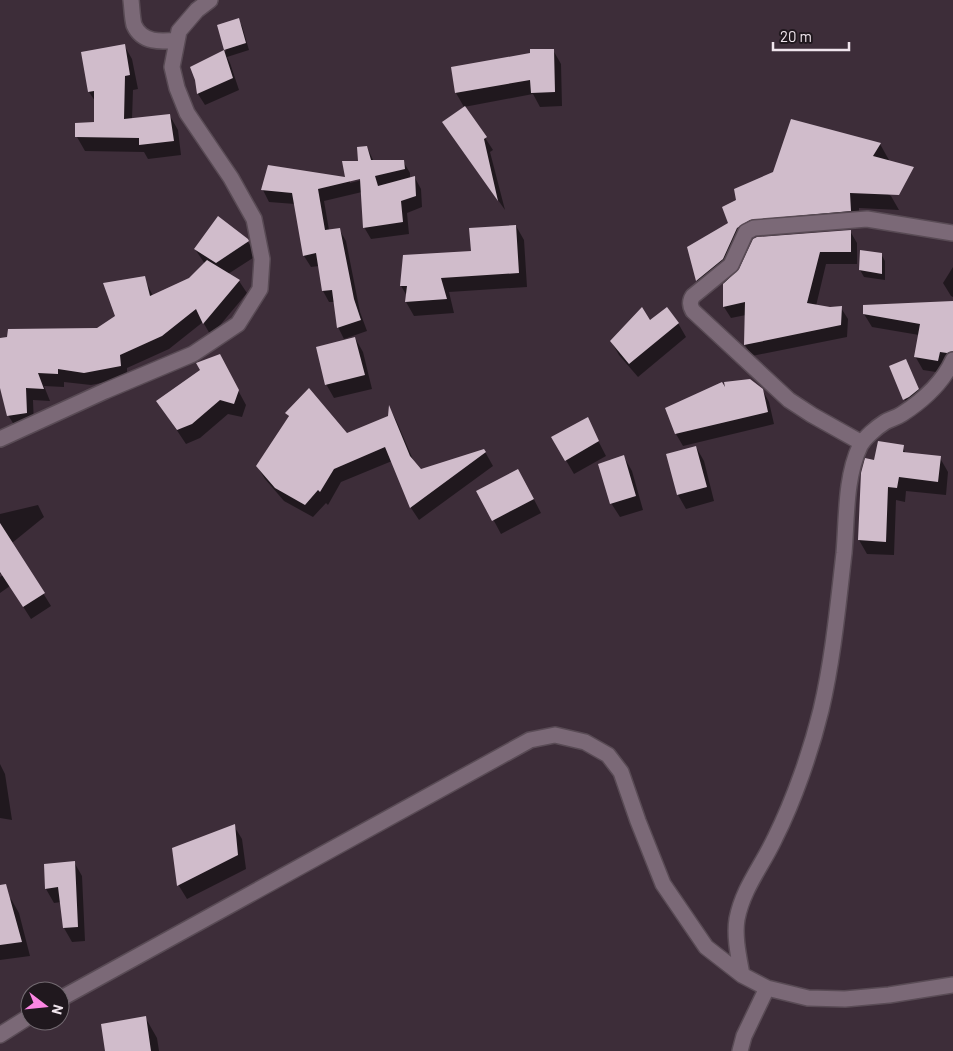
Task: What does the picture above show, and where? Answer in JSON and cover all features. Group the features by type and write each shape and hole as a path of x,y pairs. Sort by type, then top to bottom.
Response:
{"street":[{"path":"131,0 134,25 147,38 154,42 177,40"},
{"path":"0,439 105,391 193,354 238,324 260,289 262,259 254,219 232,178 187,113 177,88 172,67 179,31 197,10 210,0"},
{"path":"862,443 789,400 693,311 690,301 693,296 731,265 746,232 754,228 867,219 953,233"},
{"path":"742,975 737,945 737,922 740,906 746,888 762,862 788,809 821,710 836,618 851,476 855,459 862,443 884,423 916,404 948,372 953,360"},
{"path":"70,993 530,740 555,735 585,742 608,755 621,772 663,884 706,947 742,975 768,988 808,998 845,999 953,986"},
{"path":"740,1051 744,1036 768,988"},
{"path":"0,1035 20,1022"}],"building":[{"path":"239,18 246,43 224,50 217,25"},
{"path":"125,44 130,75 125,76 124,119 170,114 174,141 139,145 139,138 75,137 75,123 94,122 94,91 88,92 81,52"},
{"path":"530,49 554,49 555,92 531,93 530,80 455,93 451,67 530,53"},
{"path":"224,50 233,78 197,94 195,80 190,67"},
{"path":"465,106 487,137 484,139 498,201 442,122"},
{"path":"791,119 881,143 873,156 914,167 899,195 850,193 851,211 750,220 737,228 723,259 696,281 687,247 728,223 722,207 736,200 734,189 773,172"},
{"path":"367,146 371,160 404,160 405,169 375,176 378,186 415,176 416,196 401,201 403,222 363,228 360,179 318,189 325,230 340,228 354,299 361,320 337,328 332,290 322,291 316,253 303,256 292,193 261,190 268,165 345,177 342,161 358,161 357,147"},
{"path":"218,216 249,241 216,263 194,249"},
{"path":"516,225 519,273 441,278 447,299 405,302 407,286 400,286 403,255 471,251 469,228"},
{"path":"851,230 851,252 820,252 807,303 830,307 842,306 841,325 744,345 745,302 723,307 723,284 739,269 753,239 757,237"},
{"path":"860,250 882,253 882,274 859,270"},
{"path":"207,260 240,280 203,324 196,309 162,336 120,355 121,366 84,373 58,369 58,374 38,373 44,389 26,388 27,413 7,416 0,388 0,338 7,337 8,329 97,328 115,316 103,283 145,276 150,296 189,278"},
{"path":"953,301 953,351 947,353 940,352 938,361 914,357 920,324 863,314 863,305"},
{"path":"642,307 650,320 667,307 679,323 629,364 610,341"},
{"path":"355,337 365,375 325,385 316,347"},
{"path":"220,354 239,390 234,404 220,400 192,424 177,430 156,401 200,370 196,363"},
{"path":"906,359 919,389 903,400 889,366"},
{"path":"750,379 763,389 768,412 675,434 665,408 722,382 725,387 724,382"},
{"path":"309,388 347,433 388,416 389,405 410,456 421,469 484,449 486,452 410,508 385,447 334,469 320,492 318,490 305,505 275,488 256,466 289,416 285,413"},
{"path":"588,417 599,441 565,461 551,437"},
{"path":"878,441 904,445 903,452 941,456 938,482 899,477 897,488 888,487 886,542 858,540 861,473 865,458 874,460"},
{"path":"696,446 707,487 677,495 666,454"},
{"path":"624,455 636,496 610,504 598,464"},
{"path":"518,469 534,499 492,521 476,491"},
{"path":"0,523 45,593 23,607 0,572"},
{"path":"235,824 238,855 177,886 172,848"},
{"path":"75,861 78,927 63,928 58,887 45,889 44,864"},
{"path":"6,884 22,942 0,945 0,885"},
{"path":"146,1016 151,1051 105,1051 101,1024"}]}
